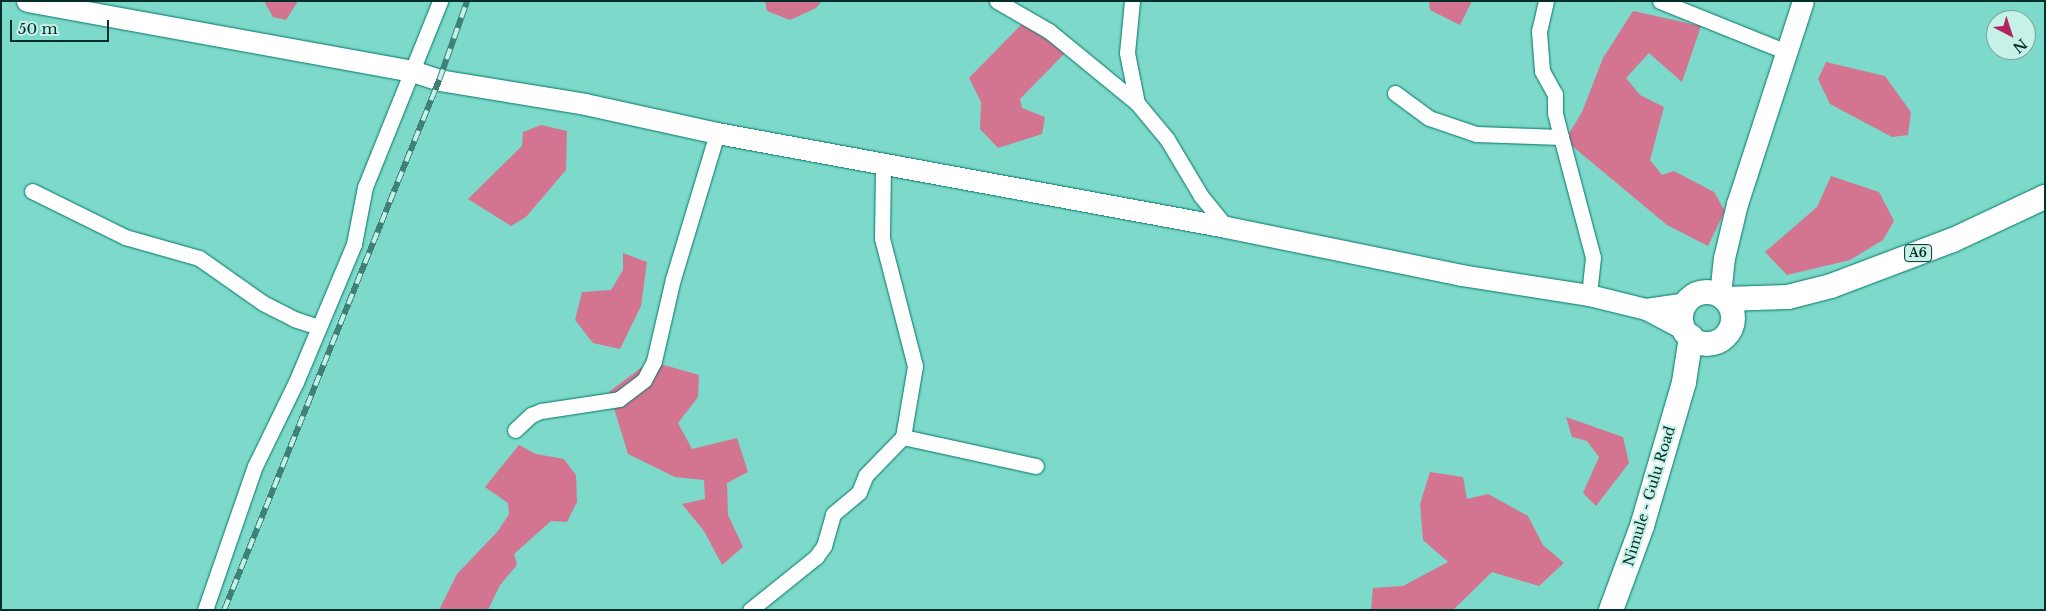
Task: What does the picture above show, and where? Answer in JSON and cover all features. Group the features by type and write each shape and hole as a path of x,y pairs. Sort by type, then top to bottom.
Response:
{"main road":[{"name":"A6","path":"1696,336 1722,339 1732,325 1788,297 1831,286 1953,240 2045,197"},
{"name":"A6","path":"1709,298 1788,297"},
{"path":"1696,336 1682,313 1709,298 1731,308 1732,325"},
{"name":"Nimule - Gulu Road","path":"1611,610 1642,526 1696,336"}],"street":[{"path":"27,1 412,71 439,80 585,104 717,133 1226,227 1461,275 1589,295 1646,309 1696,336"},
{"path":"205,610 248,484 319,327 354,244 365,187 440,1"},
{"path":"997,1 1049,31 1137,103 1166,139 1201,196 1226,227"},
{"path":"1132,1 1127,53 1137,103"},
{"path":"1546,1 1539,31 1542,71 1555,94 1554,112 1593,257 1589,295"},
{"path":"1660,1 1787,52"},
{"path":"1646,309 1709,298 1724,258 1738,204 1803,1"},
{"path":"1395,93 1429,118 1476,134 1561,137"},
{"path":"515,430 531,415 619,399 644,380 654,361 673,279 717,133"},
{"path":"750,610 816,557 824,546 833,514 859,492 866,475 903,437 915,366 882,238 883,164"},
{"path":"32,191 125,237 198,258 263,303 294,319 319,327"},
{"path":"903,437 1036,466"}],"shaded area":[{"path":"264,1 298,1 286,20 273,17"},
{"path":"765,1 822,1 816,8 790,20 767,11"},
{"path":"1429,1 1472,1 1460,25 1430,10"},
{"path":"1633,11 1701,26 1682,82 1649,53 1626,78 1640,95 1664,107 1650,160 1662,175 1674,171 1714,192 1725,211 1708,246 1667,225 1565,140 1582,112 1603,58"},
{"path":"1022,24 1066,52 1020,99 1022,108 1045,117 1042,134 998,148 980,129 981,102 969,78"},
{"path":"1826,62 1885,76 1911,112 1908,135 1892,137 1830,104 1818,79"},
{"path":"541,125 567,131 566,170 526,217 511,226 468,199 522,146 523,132"},
{"path":"1831,176 1879,192 1894,221 1883,240 1850,260 1787,275 1765,252 1817,207"},
{"path":"623,253 647,262 641,306 620,349 593,343 575,320 582,292 611,290 623,270"},
{"path":"650,361 699,375 698,397 678,423 692,449 737,438 748,472 727,483 728,515 743,547 722,565 704,531 682,504 705,499 704,480 675,477 628,454 609,392"},
{"path":"1566,417 1623,437 1629,463 1596,506 1583,493 1599,457 1587,441 1572,437"},
{"path":"519,445 536,454 564,459 576,475 577,502 567,522 551,521 514,554 517,565 500,585 488,610 439,610 457,574 498,531 509,514 508,503 485,487"},
{"path":"1430,472 1463,477 1467,499 1488,494 1528,516 1543,545 1564,563 1539,586 1492,572 1453,610 1371,610 1373,588 1403,586 1448,562 1423,540 1420,504"}],"railway":[{"path":"224,610 439,80 467,1"}]}
